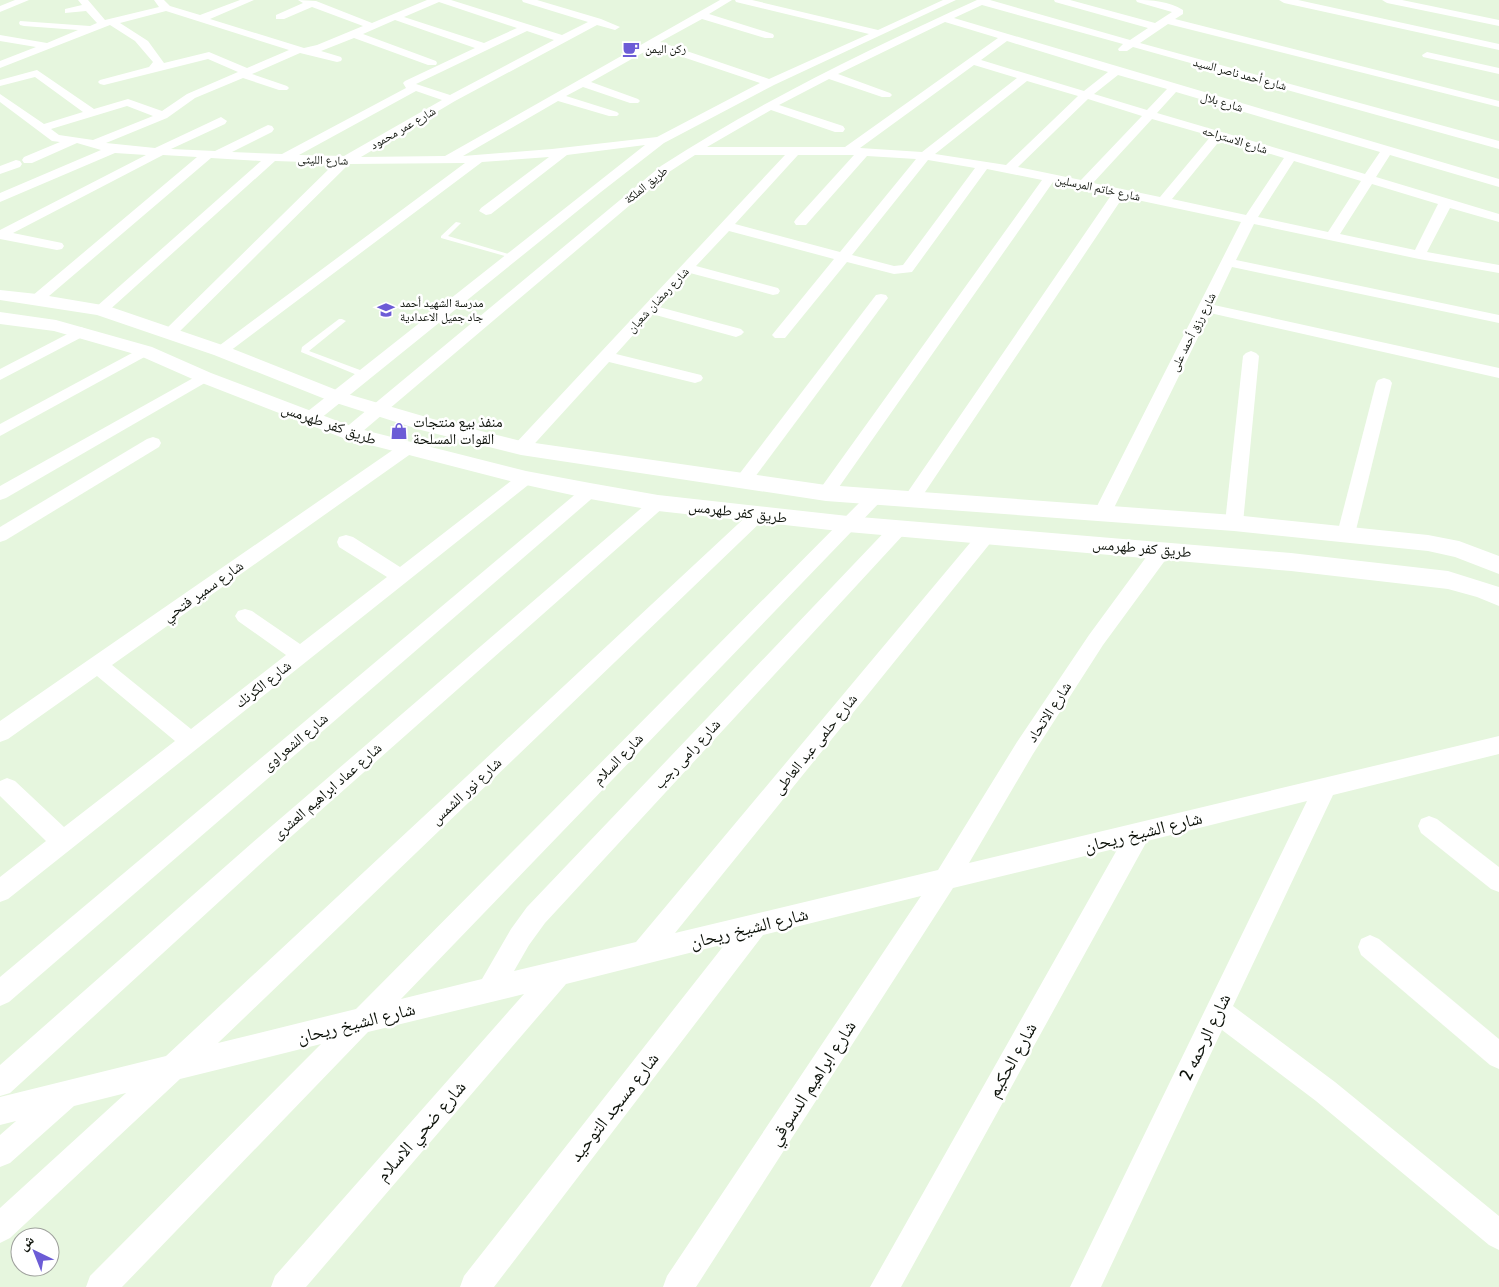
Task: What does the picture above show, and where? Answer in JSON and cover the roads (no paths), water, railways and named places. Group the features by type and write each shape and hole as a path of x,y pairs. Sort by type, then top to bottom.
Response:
{"street":[{"path":"0,9 24,0"},
{"path":"200,19 249,0"},
{"path":"93,144 163,116 191,96 245,73 304,50 353,34 436,0"},
{"path":"442,0 563,39"},
{"path":"527,0 615,27"},
{"path":"446,160 727,0"},
{"path":"740,0 878,33"},
{"name":"طريق الملكة","path":"309,419 660,140 770,84 951,0"},
{"path":"1059,0 1499,104"},
{"path":"1099,65 1179,11 1141,0"},
{"path":"1284,0 1499,47"},
{"path":"1387,0 1499,23"},
{"name":"طريق الملكة","path":"350,433 665,169 692,151 771,106 868,55 983,1"},
{"name":"شارع أحمد ناصر السيد","path":"983,1 1130,44 1499,145"},
{"path":"280,17 307,2 372,26"},
{"path":"69,11 86,3 107,23 139,37 145,42 159,63 154,66 156,68"},
{"path":"325,8 340,3"},
{"path":"0,65 92,28 162,4 200,19 337,59"},
{"path":"700,15 770,36"},
{"path":"395,17 484,47"},
{"name":"شارع بلال","path":"946,19 1116,71 1499,183"},
{"path":"223,26 239,20"},
{"name":"شارع عمر محمود","path":"170,333 345,161 451,99 597,21"},
{"path":"24,23 92,28"},
{"path":"245,33 260,26"},
{"path":"451,99 409,85 411,81 527,27"},
{"path":"353,34 432,63"},
{"path":"848,151 1006,37"},
{"path":"3,40 49,46"},
{"path":"652,43 770,84"},
{"path":"846,48 868,55"},
{"path":"104,82 209,55 245,73 283,88"},
{"path":"1427,55 1499,71"},
{"name":"شارع الاستراحه","path":"971,61 1499,218"},
{"path":"1009,170 1086,95 1116,71"},
{"path":"0,83 37,73 89,116"},
{"path":"829,76 886,95"},
{"path":"780,335 925,156 1025,77"},
{"path":"582,83 634,101"},
{"path":"101,310 277,158 414,88"},
{"path":"1084,185 1174,88"},
{"name":"شارع الليثى","path":"0,97 6,108 56,138 75,140 113,149 345,161 446,160 562,153 660,140"},
{"path":"556,98 613,114"},
{"path":"42,128 89,116 128,102 163,116"},
{"path":"771,106 839,129"},
{"path":"0,235 158,151 221,121"},
{"path":"37,298 213,154 268,129"},
{"path":"1163,202 1218,135"},
{"path":"28,160 75,140"},
{"path":"0,198 113,149"},
{"path":"1332,237 1387,150"},
{"name":"شارع خاتم المرسلين","path":"692,151 848,151 925,156 1050,178 1419,255 1499,269"},
{"name":"شارع رمضان شعبان","path":"521,448 794,152"},
{"path":"801,222 864,152"},
{"path":"486,211 562,153"},
{"name":"شارع رزق أحمد على","path":"1103,512 1249,220 1290,156"},
{"path":"221,351 479,159"},
{"path":"0,170 16,164"},
{"path":"726,226 894,270 907,269 984,166"},
{"path":"826,493 1050,178"},
{"path":"911,500 1119,193"},
{"path":"1419,255 1446,202"},
{"path":"0,235 57,246"},
{"path":"1228,262 1499,319"},
{"path":"687,268 772,291"},
{"name":"طريق كفر طهرمس","path":"0,295 37,298 101,310 221,351 337,397 428,425 521,448 826,493 1234,523 1428,542 1458,550 1496,556"},
{"path":"743,482 881,298"},
{"path":"1205,308 1499,373"},
{"path":"649,309 736,332"},
{"name":"طريق كفر طهرمس","path":"2,320 56,326 145,352 204,378 350,433 406,449 526,478 590,491 658,503 758,515 1291,562 1448,580 1499,597"},
{"path":"0,376 81,332"},
{"path":"0,431 145,352"},
{"path":"606,356 695,378"},
{"path":"1234,523 1251,356"},
{"path":"0,494 204,378"},
{"path":"1346,534 1384,383"},
{"path":"0,535 154,443"},
{"name":"شارع سمير فتحي","path":"0,733 406,449"},
{"name":"شارع الكرنك","path":"0,891 526,478"},
{"name":"شارع الشعراوى","path":"0,993 590,491"},
{"name":"شارع السلام","path":"101,1287 875,497"},
{"name":"شارع عماد ابراهيم العشرى","path":"0,1083 275,837 658,503"},
{"name":"شارع نور الشمس","path":"0,1228 173,1068 758,515"},
{"name":"شارع رامى رجب","path":"490,990 520,937 536,915 899,528"},
{"name":"شارع حلمى عبد العاطى","path":"643,953 986,536"},
{"path":"346,542 400,576"},
{"name":"شارع الاتحاد","path":"946,879 1031,740 1096,640 1162,550"},
{"path":"1470,586 1496,556"},
{"path":"245,616 300,655"},
{"path":"97,665 191,741"},
{"name":"شارع الشيخ ريحان","path":"0,1111 361,1021 1499,745"},
{"path":"7,788 63,842"},
{"name":"شارع الرحمه 2","path":"1086,1287 1325,788"},
{"path":"1429,826 1499,881"},
{"name":"شارع الحكيم","path":"885,1287 1139,833"},
{"name":"شارع ابراهيم الدسوقي","path":"678,1287 946,879"},
{"name":"شارع مسجد التوحيد","path":"475,1287 754,927"},
{"path":"1370,947 1499,1056"},
{"name":"شارع ضحي الاسلام","path":"286,1287 557,975"},
{"path":"1218,1011 1273,1049 1328,1092 1499,1235"},
{"path":"0,1153 67,1094"}],"lane":[{"path":"458,223 443,237 512,256"},
{"path":"342,321 305,349 305,352 365,375"}],"place":[{"name":"ركن اليمن","path":"631,49"},
{"name":"مدرسة الشهيد أحمد جاد جميل الاعدادية","path":"386,310"},
{"name":"منفذ بيع منتجات القوات المسلحة","path":"399,431"}]}
